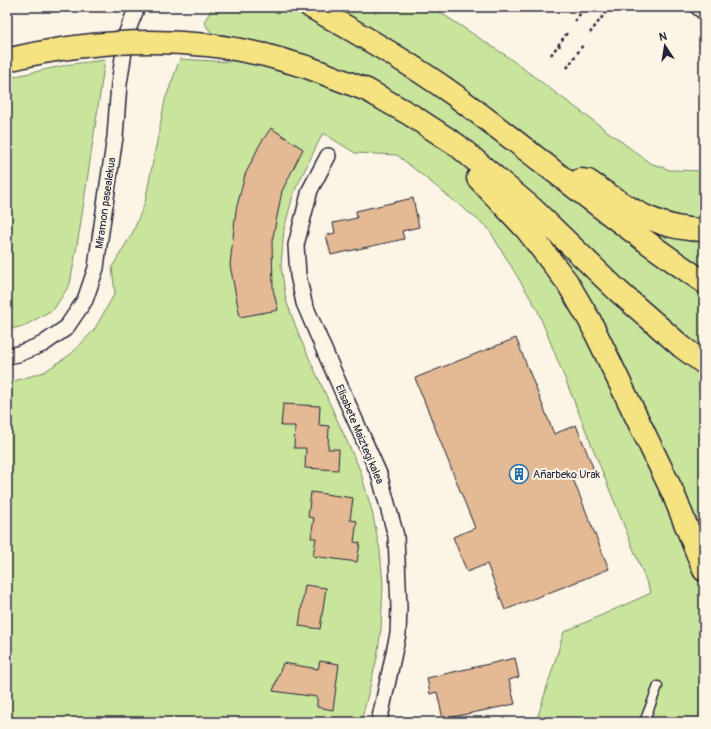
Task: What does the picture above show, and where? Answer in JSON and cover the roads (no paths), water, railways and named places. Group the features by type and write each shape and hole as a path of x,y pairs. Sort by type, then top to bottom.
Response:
{"highway":[{"path":"311,7 351,28 452,94 622,225 704,282"},
{"path":"7,60 64,49 109,43 157,42 209,45 265,55 307,67 367,90 411,115 457,145 533,209 618,292 682,347 704,363"},
{"path":"457,145 480,181 527,230 566,282 590,321 673,492 704,570"},
{"path":"562,178 588,181 634,211 659,224 678,228 704,230"}],"street":[{"name":"Miramon pasealekua","path":"7,356 43,344 66,328 85,300 96,268 115,137 119,84 127,32 137,7"},
{"path":"698,7 704,12"},
{"name":"Elisabete Maiztegi kalea","path":"328,156 310,190 296,245 298,275 304,303 379,474 396,536 399,608 398,634 379,722"}],"lane":[{"path":"644,722 658,686"}],"place":[{"name":"Añarbeko Urak","path":"519,474"}]}
